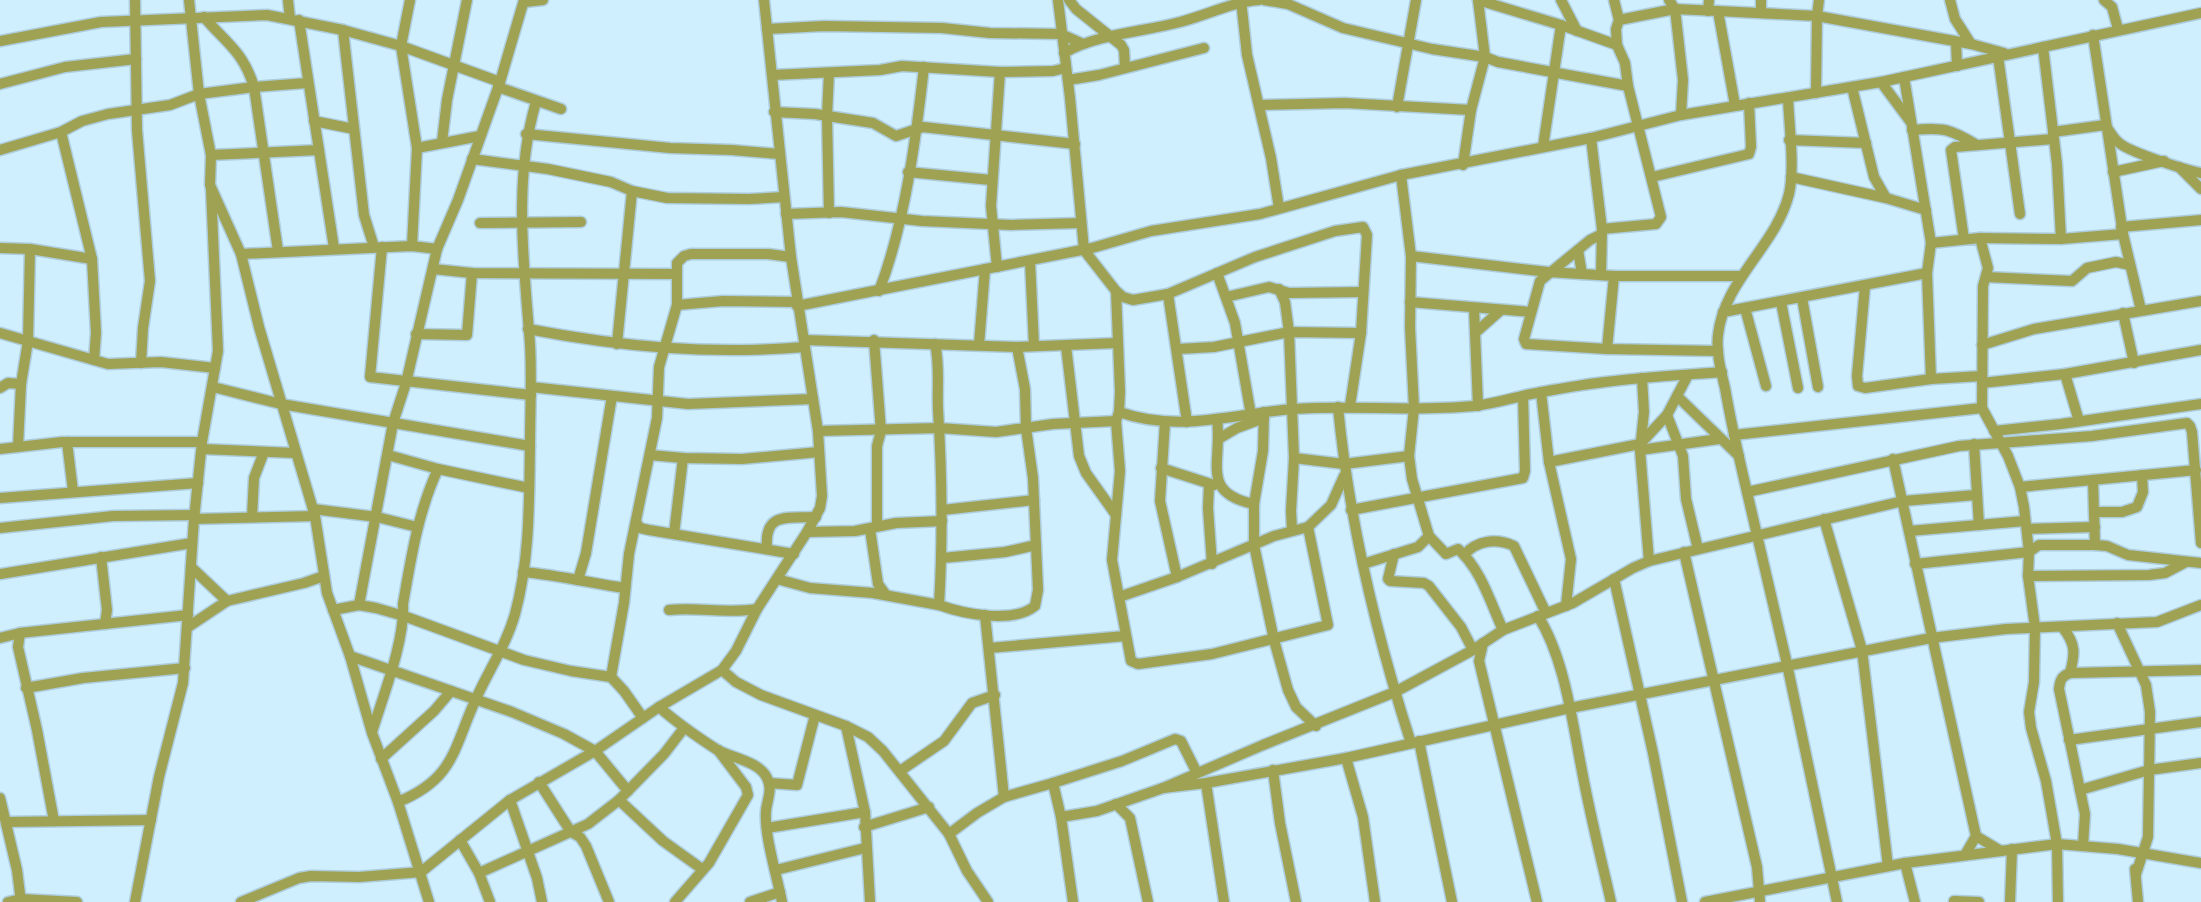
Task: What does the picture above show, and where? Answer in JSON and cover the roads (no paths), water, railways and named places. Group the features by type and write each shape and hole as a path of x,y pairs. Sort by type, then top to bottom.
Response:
{"street":[{"path":"135,0 136,109 150,270 141,363"},
{"path":"135,902 159,777 180,699 185,668 192,543 202,445 213,387 218,334 211,237 211,155 199,94 189,0"},
{"path":"288,0 307,83 334,248"},
{"path":"410,0 401,46 417,148 412,246"},
{"path":"442,142 467,0"},
{"path":"359,605 393,423 437,249 458,200 499,85 525,1 543,0"},
{"path":"241,902 299,878 311,876 359,877 421,872 510,800 595,751 659,707 722,670 736,652 757,609 816,517 822,496 818,432 791,257 764,0"},
{"path":"1058,0 1084,250 1116,291 1133,300 1168,294 1255,257 1359,226 1363,227 1367,234 1361,333 1344,406 1345,469 1363,564 1395,692 1415,742 1452,902"},
{"path":"1069,0 1124,50 1125,67"},
{"path":"1064,53 1080,43 1186,21 1241,1 1262,0 1288,4 1343,28 1432,49 1628,86"},
{"path":"1397,107 1416,0"},
{"path":"1464,165 1471,110 1485,57 1478,0 1617,45"},
{"path":"1561,0 1577,31"},
{"path":"1614,0 1618,25 1617,45 1625,63 1628,86 1660,211 1659,221 1602,231 1548,272 1537,288 1524,339 1526,344 1718,351"},
{"path":"1761,0 1761,12"},
{"path":"1816,93 1819,0"},
{"path":"2104,0 2112,7 2118,29"},
{"path":"1241,1 1247,55 1272,158 1279,208"},
{"path":"1603,39 1618,25 1672,5 1817,16 1971,44 2002,55"},
{"path":"1672,5 1683,80 1681,115"},
{"path":"1712,7 1735,105"},
{"path":"1953,7 1957,66"},
{"path":"1953,7 1971,44"},
{"path":"677,305 723,302 797,304 880,291 1084,250 1151,231 1250,216 1401,176 1591,138 1681,115 1881,82 2201,13"},
{"path":"0,41 85,24 267,15 343,30 401,46 454,64 536,102 561,109"},
{"path":"204,17 236,49 248,68 254,86 278,251"},
{"path":"1543,147 1561,25"},
{"path":"768,29 824,26 942,28 990,33 1061,34 1080,43"},
{"path":"343,30 364,215 378,247 376,326 369,375 371,378 405,383 698,404 813,400"},
{"path":"2092,35 2122,230 2141,310"},
{"path":"2043,47 2062,239"},
{"path":"1068,80 1204,48"},
{"path":"2002,55 2020,214"},
{"path":"0,84 65,67 136,59"},
{"path":"772,75 880,70 889,67 1000,72 1053,71 1066,68"},
{"path":"880,291 900,219 917,130 925,67"},
{"path":"997,267 991,222 994,136 1000,72"},
{"path":"829,73 829,213"},
{"path":"1904,77 1931,243 1927,273 1931,379"},
{"path":"1881,82 1911,126"},
{"path":"0,150 61,132 82,121 136,109 170,105 199,94 254,86 307,83"},
{"path":"1852,87 1874,177 1886,198"},
{"path":"1788,98 1791,177 1789,194 1780,218 1741,276 1723,312 1718,351 1746,492 1787,664 1838,902"},
{"path":"398,802 430,786 454,753 475,700 502,652 516,612 528,545 531,391 523,273 522,167 526,134 536,102"},
{"path":"1259,105 1345,103 1471,110"},
{"path":"1652,177 1749,154 1751,147 1748,103"},
{"path":"774,111 873,122 896,136 930,127 1075,144"},
{"path":"314,121 354,129"},
{"path":"1964,239 1951,150 1955,147 2010,144 2105,125"},
{"path":"2105,125 2117,142 2125,147 2201,173"},
{"path":"1911,126 1952,130 1979,146"},
{"path":"61,132 92,259 96,333 94,360"},
{"path":"526,134 670,148 779,154"},
{"path":"417,148 480,136"},
{"path":"1591,138 1602,231 1601,275"},
{"path":"1789,140 1866,143"},
{"path":"211,155 319,150"},
{"path":"472,159 611,182 632,191 667,198 785,197"},
{"path":"2113,172 2164,161"},
{"path":"2179,167 2201,189"},
{"path":"908,173 992,180"},
{"path":"1401,176 1411,257 1414,408 1409,456 1418,499 1429,536 1446,554 1458,550 1464,555 1487,592 1503,630"},
{"path":"1791,177 1886,198 1926,211"},
{"path":"1869,195 1874,177"},
{"path":"211,185 241,254 281,404 314,512 324,576 333,610 429,902"},
{"path":"617,344 632,191"},
{"path":"786,214 829,213 1012,225 1081,222"},
{"path":"1931,243 1980,238 2062,239 2201,220"},
{"path":"480,223 581,222"},
{"path":"1980,238 1988,268 1983,286 1982,408 2008,456 2020,487 2026,525 2028,576 2035,627 2034,682 2029,712 2046,781 2057,844 2058,902"},
{"path":"241,254 412,246 437,249"},
{"path":"0,248 92,259"},
{"path":"18,447 21,384 28,341 30,250"},
{"path":"1578,250 1582,274"},
{"path":"611,677 636,522 650,455 658,401 657,381 677,305 677,263 684,256 691,254 768,254 791,257"},
{"path":"1411,257 1548,272 1614,276 1741,276"},
{"path":"1030,261 1034,346"},
{"path":"1986,277 2072,281 2087,268 2116,262 2130,265"},
{"path":"433,269 472,273 676,274"},
{"path":"979,345 985,269"},
{"path":"416,334 467,335 472,273"},
{"path":"1217,273 1239,343 1251,415"},
{"path":"1723,312 1927,273"},
{"path":"1607,349 1614,276"},
{"path":"1865,286 1857,376 1858,386 1865,388 1931,379 1982,380 2065,374 2201,350"},
{"path":"1226,297 1257,288 1284,295 1362,292"},
{"path":"1116,291 1120,471 1112,560 1131,661 1138,663 1212,654 1328,625 1308,527"},
{"path":"1168,294 1187,422"},
{"path":"1284,295 1289,332 1294,458 1290,511 1292,530"},
{"path":"1802,299 1818,387"},
{"path":"1982,345 2034,329 2201,301"},
{"path":"1410,302 1531,312"},
{"path":"1780,302 1798,388"},
{"path":"1745,308 1766,386"},
{"path":"1478,406 1474,321 1479,309"},
{"path":"1475,333 1501,310"},
{"path":"2123,313 2134,363"},
{"path":"1286,315 1308,331"},
{"path":"528,329 665,349 750,351 805,344 874,340 1017,346 1117,343"},
{"path":"1178,349 1239,343 1289,332 1361,333"},
{"path":"0,333 108,364 162,362 215,368"},
{"path":"874,340 881,431 877,446 873,528 876,588"},
{"path":"935,344 939,361 937,393 942,515 939,605"},
{"path":"939,361 953,344"},
{"path":"777,579 828,591 876,588 886,595 985,615 1011,615 1029,611 1035,606 1038,590 1034,500 1026,428 1025,389 1017,346"},
{"path":"1066,346 1079,456 1086,473 1115,515"},
{"path":"818,432 939,428 981,432 1118,417 1152,422 1187,422 1344,406 1478,406 1604,382 1722,372"},
{"path":"2065,374 2079,421"},
{"path":"1640,447 1667,415 1688,375"},
{"path":"1642,378 1644,412 1640,447 1649,561"},
{"path":"0,388 8,383 21,384"},
{"path":"213,387 281,404 530,446"},
{"path":"1541,392 1549,462 1571,559 1552,611 1548,633 1570,708 1611,902"},
{"path":"578,580 586,553 612,396"},
{"path":"1331,505 1418,499 1523,478 1523,396"},
{"path":"1677,396 1739,456"},
{"path":"1994,430 2201,404"},
{"path":"1734,435 1982,408"},
{"path":"1220,438 1264,415"},
{"path":"1264,415 1263,451 1254,504 1254,545 1274,640 1291,699 1316,726"},
{"path":"1667,415 1685,471 1686,499 1698,549"},
{"path":"1212,564 1208,508 1217,473 1220,438 1217,419"},
{"path":"1165,422 1160,501 1177,577"},
{"path":"1746,492 1974,444 2092,436 2187,423 2192,432 2198,475 2201,543"},
{"path":"1549,462 1640,447 1679,446 1719,439"},
{"path":"0,449 67,442 202,445 295,453"},
{"path":"67,442 73,491"},
{"path":"1974,444 1979,525"},
{"path":"252,517 254,478 264,452"},
{"path":"650,455 742,460 820,452"},
{"path":"388,455 438,469 529,488"},
{"path":"1294,458 1345,469 1409,456"},
{"path":"674,534 683,458"},
{"path":"1893,459 1976,836 1965,855"},
{"path":"1161,468 1214,485 1232,498 1254,504"},
{"path":"372,733 404,616 403,604 417,527 423,504 438,469"},
{"path":"1119,597 1212,564 1292,530 1308,527 1331,505 1345,469"},
{"path":"2020,487 2142,475 2198,475"},
{"path":"2094,512 2122,512 2137,507 2143,492 2142,475"},
{"path":"2093,480 2095,545"},
{"path":"0,498 198,484"},
{"path":"1061,817 1097,811 1163,788 1395,692 1471,651 1503,630 1552,611 1649,561 1903,501 1976,495"},
{"path":"807,532 873,528 1034,500"},
{"path":"0,528 113,516 252,517 314,512 376,517 417,527"},
{"path":"767,548 766,534 769,525 775,520 816,517"},
{"path":"1824,519 1862,650 1888,866"},
{"path":"636,522 640,528 654,531 794,554"},
{"path":"1909,531 1979,525 2095,527"},
{"path":"633,543 654,531"},
{"path":"1363,564 1418,547 1429,536"},
{"path":"1464,555 1471,547 1483,542 1514,546 1552,611 1548,633"},
{"path":"0,574 192,543"},
{"path":"942,558 1006,552 1036,545"},
{"path":"1916,565 2029,552 2039,545 2107,546 2128,555 2201,564"},
{"path":"1684,552 1757,867 1759,897"},
{"path":"1394,554 1388,579 1424,583 1429,586 1461,627 1471,651 1479,661 1536,902"},
{"path":"102,558 107,610 105,624"},
{"path":"2028,576 2150,575 2165,573 2186,562"},
{"path":"191,567 227,601"},
{"path":"523,572 625,588"},
{"path":"188,627 227,601 324,576"},
{"path":"1614,579 1653,753 1682,902"},
{"path":"333,610 359,605 404,616 524,660 611,677 643,718"},
{"path":"1163,788 1346,758 1570,708 1862,650 1931,638 2035,627 2063,628 2117,622 2157,622 2201,606"},
{"path":"669,610 695,607 742,611 757,609"},
{"path":"1,638 20,633 188,615"},
{"path":"985,615 1004,797"},
{"path":"2117,622 2146,685 2150,712 2148,837 2136,874"},
{"path":"2063,628 2073,639 2075,649 2070,673"},
{"path":"20,633 18,647 54,821"},
{"path":"989,648 1125,636"},
{"path":"1,638 18,647"},
{"path":"1479,661 1483,643"},
{"path":"350,656 545,725 595,751 628,791"},
{"path":"26,688 83,678 185,668"},
{"path":"722,670 736,682 761,695 846,726 868,737 900,771 949,834 985,900"},
{"path":"2083,846 2085,814 2059,689 2064,675 2201,670"},
{"path":"382,759 434,711 451,691"},
{"path":"900,771 944,741 972,703 995,695"},
{"path":"659,707 684,728 718,750 746,761 763,772 769,783 767,828 781,897 750,902"},
{"path":"769,783 797,785 815,715"},
{"path":"2069,740 2201,722"},
{"path":"846,726 865,813 870,902"},
{"path":"479,873 588,824 628,791 664,754 684,728"},
{"path":"949,834 1004,797 1122,761 1175,739 1181,741 1197,773"},
{"path":"675,902 709,863 748,795 746,787 718,750"},
{"path":"1346,758 1363,817 1375,902"},
{"path":"2080,790 2149,770 2201,763"},
{"path":"1273,770 1280,823 1296,902"},
{"path":"539,782 571,832 580,837 586,846 609,902"},
{"path":"1053,783 1061,817 1073,902"},
{"path":"1206,783 1224,902"},
{"path":"1130,818 1142,795"},
{"path":"0,799 21,901"},
{"path":"510,800 528,849 542,902"},
{"path":"619,800 663,841 702,869"},
{"path":"1116,804 1130,818 1148,902"},
{"path":"864,827 929,807"},
{"path":"767,828 865,813"},
{"path":"6,822 151,820"},
{"path":"1976,836 2001,851"},
{"path":"460,840 479,873 490,902"},
{"path":"1705,902 1759,897 1905,863 2057,844 2131,851 2201,863"},
{"path":"0,852 12,848"},
{"path":"776,870 865,848"},
{"path":"2010,902 2012,849"},
{"path":"2131,851 2138,902"},
{"path":"1905,863 1915,902"},
{"path":"686,891 692,902"},
{"path":"1954,901 1979,902"},
{"path":"8,902 77,902"}]}
